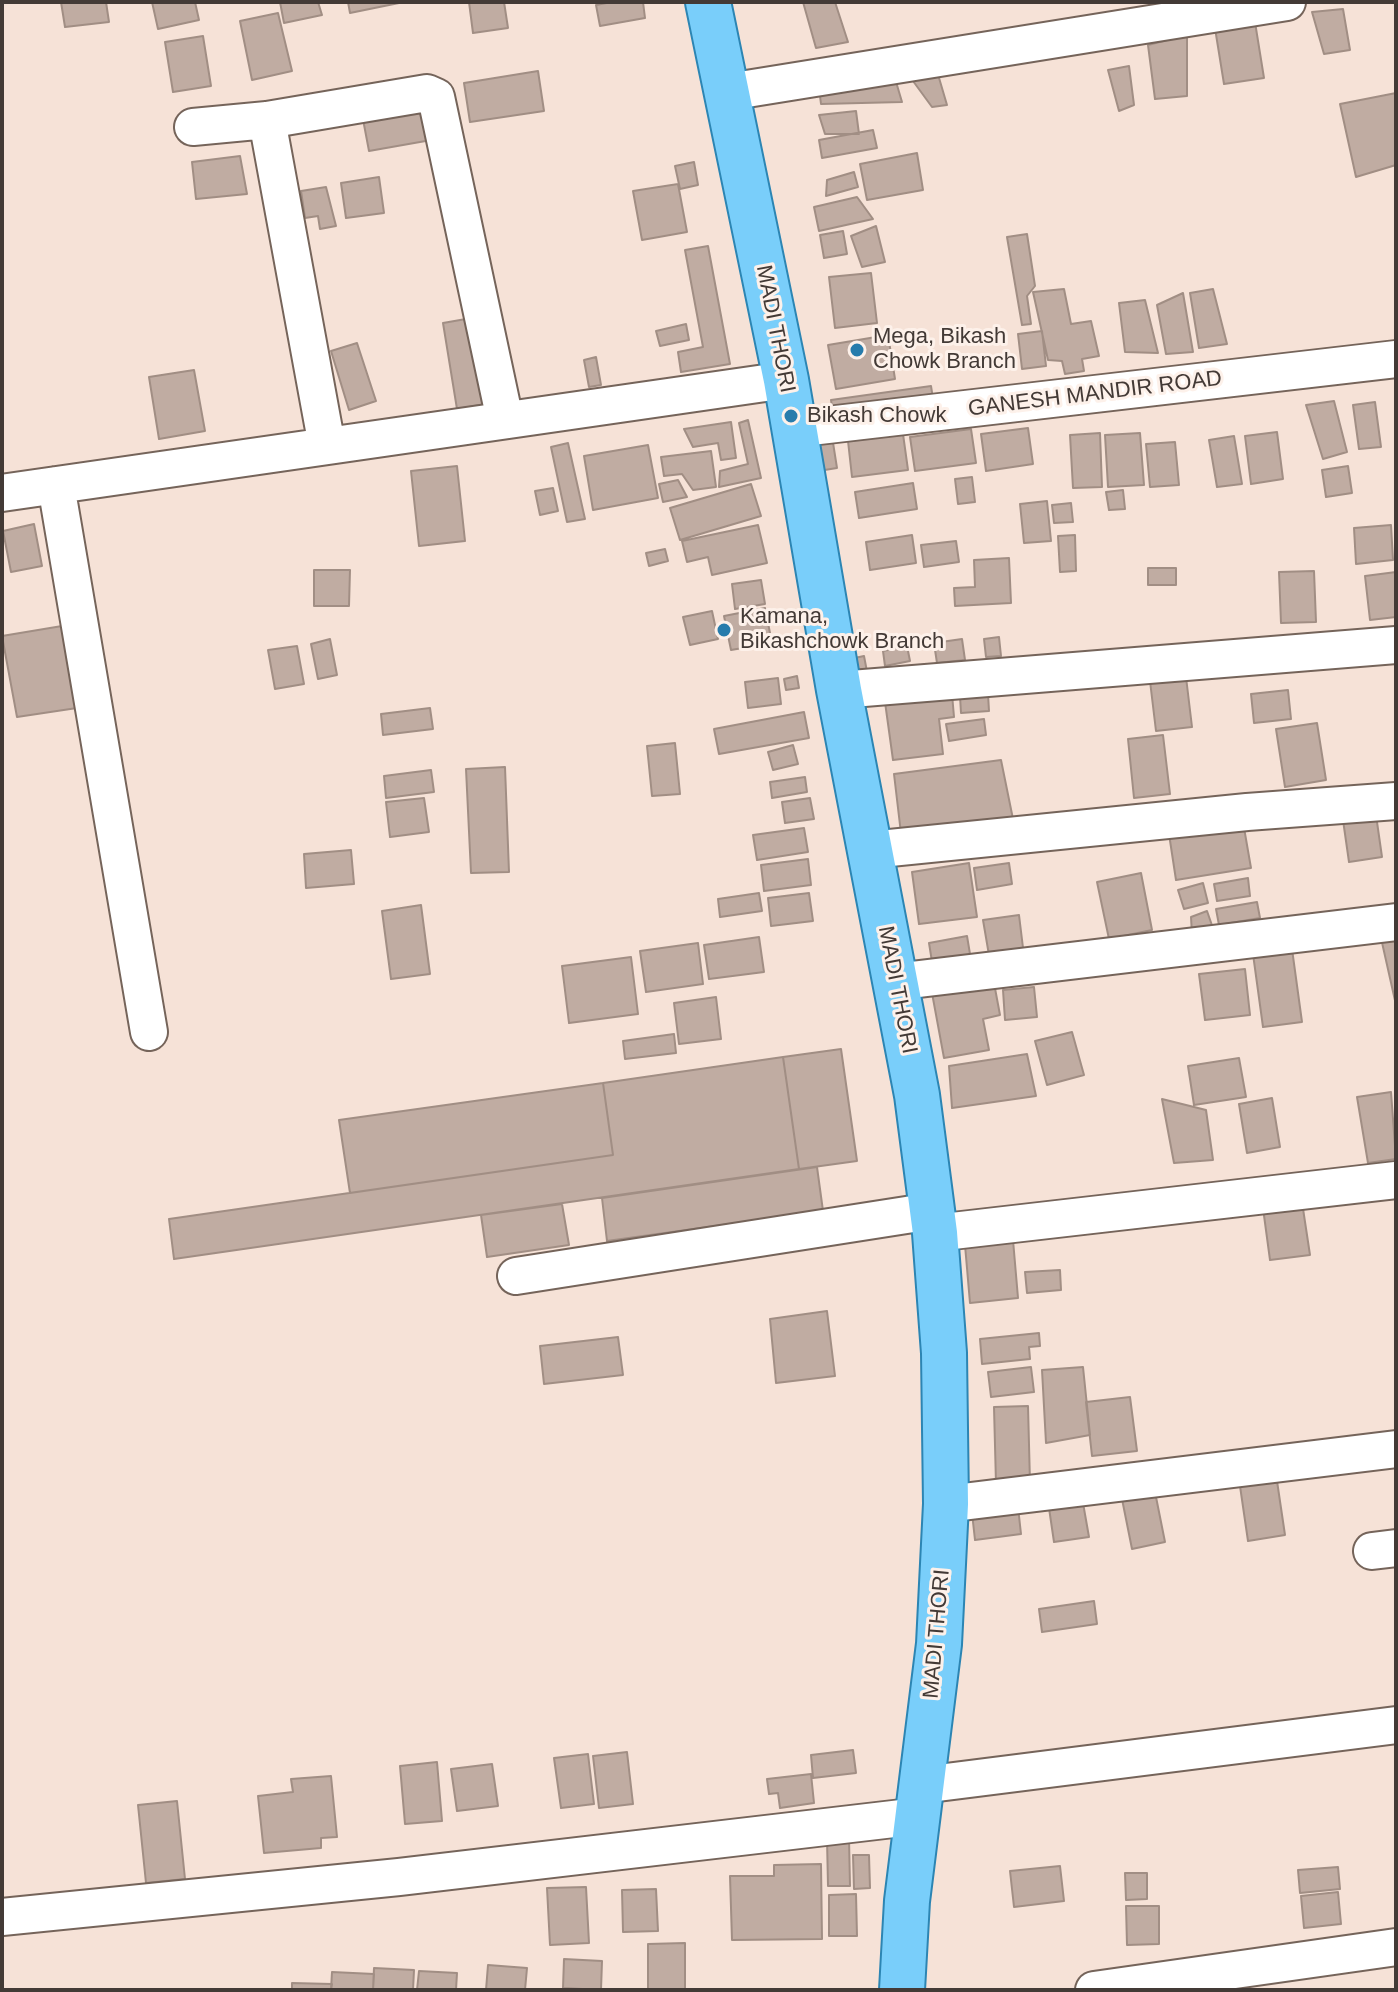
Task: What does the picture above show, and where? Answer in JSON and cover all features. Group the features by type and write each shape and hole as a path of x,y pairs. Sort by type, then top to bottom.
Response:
{"main road":[{"name":"MADI THORI","path":"708,2 786,380 839,690 917,1095 933,1222 944,1353 946,1504 939,1644 907,1901 902,1990"}],"street":[{"path":"728,92 1287,2"},
{"path":"193,127 267,120 427,93 436,97 505,420"},
{"path":"267,120 327,446"},
{"name":"GANESH MANDIR ROAD","path":"793,429 1396,359"},
{"path":"2,493 786,380"},
{"path":"56,485 149,1032"},
{"path":"839,690 1396,645"},
{"path":"870,850 1247,812 1396,801"},
{"path":"894,982 1396,922"},
{"path":"516,1276 933,1222 1396,1180"},
{"path":"946,1504 1396,1449"},
{"path":"2,1917 414,1875 920,1801 1396,1725"},
{"path":"1094,1990 1396,1947"}],"building":[{"path":"61,2 106,2 109,22 65,27"},
{"path":"152,2 195,2 199,20 158,29"},
{"path":"280,2 318,2 322,15 284,23"},
{"path":"348,2 399,2 399,3 350,13"},
{"path":"469,2 504,2 508,28 473,33"},
{"path":"643,2 645,18 600,26 596,5"},
{"path":"803,2 835,2 848,42 816,48"},
{"path":"1343,9 1350,50 1324,54 1312,12"},
{"path":"278,13 292,71 252,80 240,21"},
{"path":"1254,16 1264,78 1224,84 1214,22"},
{"path":"1187,35 1187,96 1155,99 1148,45"},
{"path":"203,36 211,86 173,92 165,42"},
{"path":"1129,66 1134,105 1119,111 1108,70"},
{"path":"538,71 544,111 470,122 464,83"},
{"path":"937,71 947,105 932,107 913,81"},
{"path":"894,75 902,102 821,104 819,88"},
{"path":"1396,93 1396,165 1356,177 1340,104"},
{"path":"430,102 437,139 369,151 362,114"},
{"path":"856,111 859,134 825,134 819,115"},
{"path":"873,130 877,148 822,158 819,140"},
{"path":"917,153 923,190 867,200 860,164"},
{"path":"240,156 247,194 196,199 192,162"},
{"path":"694,162 698,185 680,189 675,166"},
{"path":"854,172 858,187 826,196 827,180"},
{"path":"379,177 384,213 346,218 341,183"},
{"path":"678,184 687,232 642,240 633,191"},
{"path":"326,187 336,226 320,229 318,216 305,218 301,191"},
{"path":"857,197 873,219 819,231 814,207"},
{"path":"876,226 885,262 862,267 851,236"},
{"path":"843,231 847,254 824,258 820,235"},
{"path":"1027,234 1035,286 1027,296 1031,324 1022,325 1007,237"},
{"path":"708,246 730,364 681,372 678,352 703,347 685,250"},
{"path":"871,273 877,323 835,328 829,277"},
{"path":"1064,289 1071,324 1091,321 1099,356 1082,359 1084,371 1065,374 1062,361 1048,360 1033,292"},
{"path":"1213,289 1227,344 1199,348 1190,293"},
{"path":"1183,293 1193,352 1166,354 1157,305"},
{"path":"1145,300 1158,353 1125,352 1119,303"},
{"path":"483,316 497,402 457,409 443,323"},
{"path":"686,324 689,340 660,346 656,331"},
{"path":"1042,331 1046,366 1022,369 1018,334"},
{"path":"888,335 895,379 836,389 828,345"},
{"path":"357,343 376,401 349,410 331,351"},
{"path":"596,357 601,385 589,387 584,360"},
{"path":"194,370 205,431 159,439 149,377"},
{"path":"931,386 934,405 834,419 831,400"},
{"path":"1334,401 1347,452 1323,459 1306,405"},
{"path":"1375,402 1381,447 1359,449 1353,405"},
{"path":"748,420 761,478 719,487 720,471 748,464 739,423"},
{"path":"731,422 736,458 721,460 718,443 693,447 684,429"},
{"path":"1028,428 1033,464 986,471 981,434"},
{"path":"971,429 976,463 915,471 910,437"},
{"path":"831,430 837,468 806,473 801,434"},
{"path":"1277,432 1283,479 1251,484 1245,436"},
{"path":"1100,433 1102,487 1073,488 1070,435"},
{"path":"1140,433 1144,485 1108,487 1105,435"},
{"path":"903,434 908,470 852,477 848,441"},
{"path":"1234,436 1242,484 1217,487 1209,440"},
{"path":"1175,442 1179,485 1150,487 1146,444"},
{"path":"568,443 585,519 567,522 551,447"},
{"path":"648,445 658,498 593,510 584,456"},
{"path":"711,451 716,487 693,490 682,474 664,476 661,457"},
{"path":"457,466 465,541 419,546 411,471"},
{"path":"1348,466 1352,493 1326,497 1322,470"},
{"path":"972,477 975,502 958,504 955,479"},
{"path":"678,480 687,497 663,502 659,484"},
{"path":"913,483 917,509 859,518 855,492"},
{"path":"751,484 761,516 680,540 670,508"},
{"path":"553,488 558,511 540,515 535,491"},
{"path":"1123,490 1125,509 1109,510 1106,492"},
{"path":"1047,501 1051,541 1024,543 1020,504"},
{"path":"1071,503 1073,522 1054,523 1052,505"},
{"path":"34,524 42,566 11,572 3,531"},
{"path":"758,525 767,563 712,575 708,557 687,562 682,541"},
{"path":"1391,525 1393,560 1356,564 1354,528"},
{"path":"912,535 916,563 870,570 866,542"},
{"path":"1075,535 1076,571 1060,572 1058,536"},
{"path":"956,541 959,562 924,567 921,545"},
{"path":"665,549 668,561 649,566 646,553"},
{"path":"1009,558 1011,603 955,606 954,588 975,587 974,560"},
{"path":"1148,568 1176,568 1176,585 1148,585"},
{"path":"314,570 350,570 349,606 314,606"},
{"path":"1314,571 1316,622 1281,623 1279,572"},
{"path":"1396,572 1396,617 1370,620 1365,576"},
{"path":"761,580 765,604 735,609 732,584"},
{"path":"765,608 772,643 731,650 724,616"},
{"path":"712,611 718,639 690,645 683,617"},
{"path":"62,626 77,708 17,717 2,636"},
{"path":"999,637 1001,656 986,657 984,639"},
{"path":"330,639 337,675 318,679 311,644"},
{"path":"962,639 965,660 937,663 934,643"},
{"path":"297,646 304,684 275,689 268,650"},
{"path":"907,646 910,661 885,666 883,651"},
{"path":"864,656 869,682 845,660"},
{"path":"797,676 799,688 786,690 784,679"},
{"path":"1186,677 1192,727 1156,731 1150,681"},
{"path":"778,678 781,704 748,708 745,682"},
{"path":"1288,690 1291,719 1254,723 1251,694"},
{"path":"952,694 954,717 939,719 943,754 893,760 885,702"},
{"path":"988,694 989,711 961,713 960,696"},
{"path":"430,708 433,729 383,735 381,714"},
{"path":"804,712 809,738 719,754 714,729"},
{"path":"984,719 986,735 949,741 946,724"},
{"path":"1317,723 1326,780 1285,787 1276,729"},
{"path":"1163,735 1170,794 1134,798 1128,739"},
{"path":"675,743 680,794 652,796 647,746"},
{"path":"793,745 798,764 773,770 768,752"},
{"path":"1001,760 1014,824 902,842 894,774"},
{"path":"505,767 509,872 471,873 466,769"},
{"path":"431,770 434,792 386,798 384,776"},
{"path":"805,777 807,792 772,798 770,782"},
{"path":"424,798 429,832 390,837 386,802"},
{"path":"810,798 814,819 785,823 782,802"},
{"path":"1376,815 1382,857 1349,862 1343,820"},
{"path":"1243,822 1251,868 1176,880 1169,834"},
{"path":"804,828 808,852 757,860 753,835"},
{"path":"351,850 354,884 306,888 304,854"},
{"path":"808,859 811,885 764,891 761,865"},
{"path":"969,863 977,917 919,924 912,872"},
{"path":"1009,863 1012,884 977,890 974,868"},
{"path":"1141,873 1152,930 1109,939 1097,882"},
{"path":"1248,878 1250,896 1217,901 1214,884"},
{"path":"1203,883 1208,903 1184,909 1178,890"},
{"path":"759,893 762,911 720,917 718,899"},
{"path":"809,893 813,921 771,926 768,898"},
{"path":"1257,902 1260,918 1219,925 1216,909"},
{"path":"421,905 430,974 391,979 382,911"},
{"path":"1207,911 1215,934 1192,935 1191,917"},
{"path":"1019,915 1024,956 990,961 983,920"},
{"path":"1396,934 1396,1005 1381,938"},
{"path":"967,936 971,960 933,968 929,943"},
{"path":"759,937 764,972 709,979 704,945"},
{"path":"698,943 703,984 646,992 640,951"},
{"path":"1292,949 1302,1022 1263,1027 1253,954"},
{"path":"631,957 638,1014 569,1023 562,966"},
{"path":"1245,969 1250,1015 1205,1020 1199,974"},
{"path":"994,983 1000,1015 983,1019 989,1050 944,1058 932,993"},
{"path":"1034,987 1037,1017 1005,1020 1003,990"},
{"path":"716,997 721,1039 679,1044 674,1003"},
{"path":"1072,1032 1084,1075 1047,1085 1035,1041"},
{"path":"674,1034 676,1053 625,1059 623,1041"},
{"path":"841,1049 857,1161 799,1169 783,1057"},
{"path":"1027,1054 1036,1096 952,1108 949,1066"},
{"path":"783,1057 799,1169 174,1259 169,1219 613,1155 603,1083"},
{"path":"1239,1058 1246,1097 1194,1105 1188,1066"},
{"path":"603,1083 613,1155 350,1193 339,1120"},
{"path":"1391,1092 1396,1159 1368,1163 1357,1097"},
{"path":"1272,1098 1280,1147 1247,1153 1239,1104"},
{"path":"1162,1099 1206,1110 1213,1160 1174,1163"},
{"path":"817,1167 823,1211 607,1241 602,1198"},
{"path":"1302,1202 1310,1255 1270,1260 1263,1208"},
{"path":"562,1204 569,1245 487,1257 481,1215"},
{"path":"1013,1240 1018,1298 970,1303 965,1245"},
{"path":"1060,1270 1061,1290 1027,1293 1025,1272"},
{"path":"827,1311 835,1376 776,1383 770,1319"},
{"path":"1039,1333 1040,1346 1029,1347 1030,1359 982,1364 980,1339"},
{"path":"618,1337 623,1375 544,1384 540,1346"},
{"path":"1031,1367 1034,1392 991,1397 988,1372"},
{"path":"1083,1367 1090,1435 1046,1443 1042,1370"},
{"path":"1130,1397 1137,1451 1092,1456 1086,1402"},
{"path":"1028,1406 1030,1483 996,1484 994,1407"},
{"path":"1277,1481 1285,1535 1248,1541 1240,1486"},
{"path":"1155,1492 1165,1542 1132,1549 1122,1499"},
{"path":"1083,1503 1089,1537 1054,1542 1049,1508"},
{"path":"1018,1507 1021,1534 975,1540 972,1513"},
{"path":"1094,1601 1097,1624 1042,1632 1039,1609"},
{"path":"853,1750 856,1773 813,1778 811,1755"},
{"path":"627,1752 633,1804 599,1808 593,1756"},
{"path":"588,1754 594,1804 561,1808 554,1758"},
{"path":"437,1762 442,1821 405,1824 400,1766"},
{"path":"492,1764 498,1806 457,1811 451,1769"},
{"path":"811,1774 814,1803 780,1808 778,1793 769,1794 767,1779"},
{"path":"331,1776 337,1837 321,1838 321,1848 264,1853 258,1796 293,1792 291,1779"},
{"path":"177,1801 185,1879 146,1883 138,1805"},
{"path":"849,1838 850,1886 828,1886 827,1839"},
{"path":"853,1855 869,1855 870,1888 854,1889"},
{"path":"821,1864 822,1939 732,1940 730,1876 774,1876 774,1865"},
{"path":"1060,1866 1064,1901 1014,1907 1010,1871"},
{"path":"1338,1867 1340,1889 1300,1893 1298,1870"},
{"path":"1125,1873 1147,1873 1147,1899 1126,1900"},
{"path":"586,1887 589,1943 550,1945 547,1888"},
{"path":"656,1889 658,1931 623,1932 622,1890"},
{"path":"1338,1892 1341,1924 1304,1928 1301,1896"},
{"path":"856,1894 857,1936 829,1936 829,1895"},
{"path":"1126,1906 1159,1906 1159,1944 1127,1945"},
{"path":"685,1943 685,1990 648,1990 648,1944"},
{"path":"564,1959 602,1961 601,1990 563,1988"},
{"path":"488,1965 527,1968 525,1990 486,1990"},
{"path":"374,1968 414,1970 413,1990 373,1990"},
{"path":"419,1971 457,1973 456,1990 417,1990"},
{"path":"332,1972 374,1974 373,1990 331,1990"},
{"path":"292,1983 332,1984 331,1990 292,1990"}],"place":[{"name":"Mega, Bikash Chowk Branch","path":"857,350"},
{"name":"Bikash Chowk","path":"791,416"},
{"name":"Kamana, Bikashchowk Branch","path":"724,630"}]}
